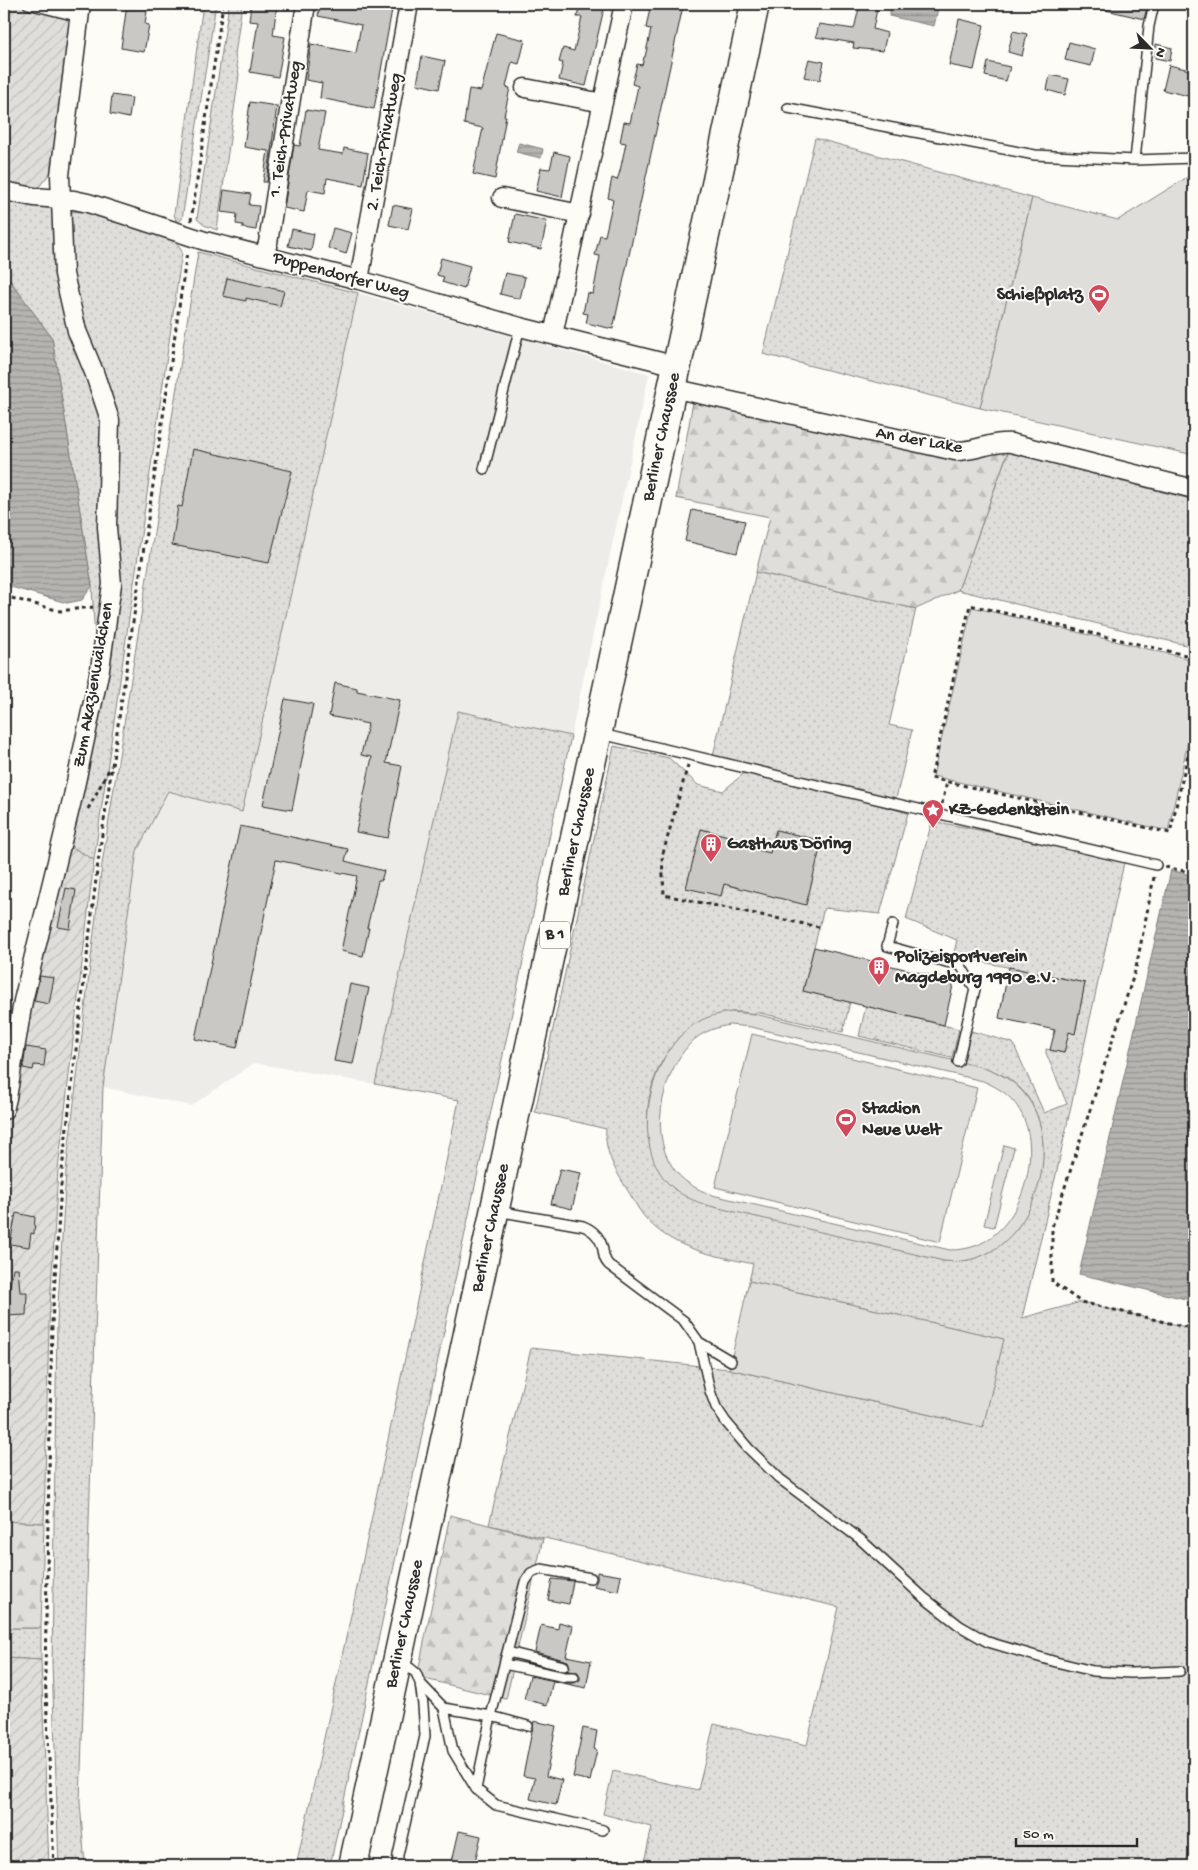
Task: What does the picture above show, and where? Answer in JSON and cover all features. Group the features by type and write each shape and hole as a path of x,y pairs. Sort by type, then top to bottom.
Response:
{"main road":[{"name":"Berliner Chaussee","path":"353,1866 755,4"}],"street":[{"name":"1. Teich-Privatweg","path":"264,255 268,243 306,4"},
{"name":"2. Teich-Privatweg","path":"359,280 409,4"},
{"path":"553,335 624,4"},
{"name":"Zum Akazienwäldchen","path":"4,1110 23,1001 72,796 100,668 112,584 107,527 110,420 74,322 64,274 60,175 80,10"},
{"path":"525,88 602,103"},
{"name":"Puppendorfer Weg","path":"4,191 34,197 62,198 88,203 189,236 359,280 553,335 675,377"},
{"path":"502,198 580,214"},
{"name":"An der Lake","path":"675,377 955,451 970,450 998,443 1011,443 1194,489"}],"lane":[{"path":"28,4 80,10"},
{"path":"1135,160 1149,26 1154,4"},
{"path":"788,108 1035,156 1135,160 1194,158"},
{"path":"484,469 520,327"},
{"path":"598,733 1156,865"},
{"path":"892,924 887,946 961,966 975,989 958,1062"},
{"path":"495,1210 588,1228 598,1237 606,1261 684,1321 699,1342 710,1391 716,1407 748,1448 780,1479 860,1539 922,1597 960,1626 988,1642 1093,1671 1130,1673 1180,1671"},
{"path":"699,1342 731,1361"},
{"path":"476,1789 491,1716 525,1582 531,1573 541,1569 591,1578"},
{"path":"508,1652 564,1666"},
{"path":"504,1664 565,1677 574,1677"},
{"path":"396,1665 410,1668 416,1672 424,1705 425,1736 397,1866"},
{"path":"420,1683 444,1708 453,1751 476,1789 496,1804 603,1830"},
{"path":"444,1708 491,1716 528,1726"}],"path":[{"path":"54,1866 45,1672 52,1323 62,1170 98,862 223,4"},
{"path":"4,596 60,611 94,607 112,584"},
{"path":"1194,657 970,605 931,778 1170,833 1194,728"},
{"path":"691,755 662,857 664,895 819,927"},
{"path":"85,815 113,763"},
{"path":"940,814 947,782"},
{"path":"1194,873 1156,865 1136,968 1052,1227 1052,1282 1081,1302 1194,1329"}],"shaded area":[{"path":"892,4 939,4 934,26 889,16"},
{"path":"519,143 543,149 541,158 516,152"},
{"path":"4,272 52,338 92,586 82,600 67,603 4,585"},
{"path":"358,293 649,374 571,736 458,711 375,1084 254,1063 191,1106 103,1087 137,851 168,791 242,812"},
{"path":"1171,870 1194,876 1194,1301 1079,1274"}],"green space":[{"path":"4,4 74,4 51,172 38,188 4,182"},
{"path":"203,4 216,4 182,219 177,223 174,214"},
{"path":"229,4 242,4 235,55 239,75 217,230 204,225 197,219"},
{"path":"815,138 1032,198 980,408 763,354"},
{"name":"Schießplatz","path":"1194,173 1194,455 980,408 1032,198 1118,220"},
{"path":"4,200 88,213 175,239 182,252 94,860 72,847 50,888 100,668 94,625 92,586 52,338 4,272"},
{"path":"198,252 358,293 242,812 168,791 137,851 103,1087 80,1802 85,1866 59,1866 52,1663 57,1322 66,1171 102,864"},
{"path":"694,396 955,451 1011,443 958,590 916,609 756,572 770,517 676,498"},
{"path":"1008,452 1194,500 1194,647 958,590"},
{"path":"756,572 916,609 889,725 912,730 895,803 768,775 908,813 880,914 824,908 803,991 850,1002 843,1032 756,1012 755,1014 732,1012 695,1026 679,1038 659,1068 652,1085 648,1104 648,1122 650,1141 655,1159 663,1175 675,1190 944,1261 975,1258 1001,1244 1022,1221 1035,1193 1042,1162 1041,1132 1032,1104 1013,1082 1007,1078 989,1070 963,1064 971,1031 1013,1043 1044,1113 1067,1104 1046,1049 1064,1053 1067,1038 1053,1035 1054,1029 1075,1033 1085,983 953,956 957,940 906,919 932,821 1125,858 1058,1166 1022,1318 1081,1302 1194,1329 1194,1866 643,1866 652,1827 603,1814 613,1771 698,1790 714,1724 807,1745 839,1607 489,1525 531,1348 729,1369 983,1427 1003,1339 749,1281 753,1264 708,1254 679,1243 666,1236 643,1215 614,1166 608,1152 606,1129 535,1112 614,746 669,758 698,785 723,791 748,770 712,760","holes":["701,829 735,838 721,896","776,830 822,841 732,886 770,853"]},
{"path":"972,607 1194,660 1194,715 1168,831 933,776"},
{"path":"458,711 571,736 330,1866 296,1866 358,1583 459,1100 375,1084"},
{"path":"72,847 94,860 58,1170 49,1324 44,1523 4,1521 4,1110 50,888"},
{"path":"866,1006 959,1029 952,1058 859,1036"},
{"path":"731,1012 755,1014 986,1068 1012,1081 1031,1103 1041,1127 1043,1154 1039,1182 1030,1208 1015,1231 995,1249 972,1259 944,1261 710,1206 692,1200 676,1191 667,1182 655,1164 649,1143 647,1120 650,1096 657,1073 668,1052 681,1035 702,1020","holes":["730,1025 751,1027 983,1081 1006,1094 1022,1114 1028,1131 1030,1150 1024,1188 1017,1205 1007,1221 996,1233 980,1244 969,1248 950,1250 712,1195 684,1180 672,1166 665,1152 661,1135 663,1100 675,1065 684,1051 699,1036 711,1030"]},
{"name":"Stadion Neue Welt","path":"752,1034 977,1088 940,1242 715,1187"},
{"path":"1004,1145 1014,1148 994,1227 984,1225"},
{"path":"749,1281 1004,1339 983,1427 729,1369"},
{"path":"450,1515 543,1539 506,1699 417,1677"},
{"path":"4,1521 44,1523 41,1628 4,1628"},
{"path":"4,1628 41,1628 41,1660 4,1658"},
{"path":"4,1658 41,1660 49,1866 4,1866"}],"building":[{"path":"127,4 148,4 145,24 149,25 144,52 121,48"},
{"path":"251,4 277,4 273,35 285,37 278,77 250,72 258,22 249,21"},
{"path":"320,4 393,4 374,109 320,98 322,83 306,80 311,44 356,53 361,25 318,16"},
{"path":"580,4 605,4 586,86 559,80 563,63 559,62 563,48 574,51 582,17 577,17"},
{"path":"657,4 683,6 613,329 586,323 588,314 583,313 587,293 593,294 600,256 595,255 600,235 605,236 613,200 608,198 612,178 617,180 620,171 626,143 620,142 624,122 630,123 632,114 638,86 632,84 637,64 642,65 645,57 651,29 646,28 650,8 656,9"},
{"path":"860,4 878,4 873,29 887,33 883,51 853,48 854,43 816,37 819,24 854,29"},
{"path":"1103,4 1148,4 1144,19 1102,9"},
{"path":"959,19 984,25 974,70 949,65"},
{"path":"1013,31 1027,34 1022,56 1008,52"},
{"path":"496,33 525,40 519,64 512,62 506,87 510,88 495,179 473,174 483,128 464,124 469,89 481,91"},
{"path":"1069,42 1095,49 1091,66 1065,60"},
{"path":"1156,44 1172,48 1170,61 1155,58"},
{"path":"422,56 445,61 439,89 417,84"},
{"path":"809,59 824,62 820,80 804,77"},
{"path":"988,62 1010,67 1006,81 985,76"},
{"path":"1169,65 1194,71 1194,91 1190,90 1188,96 1163,90"},
{"path":"1050,75 1069,79 1065,95 1047,90"},
{"path":"112,95 132,98 129,118 110,114"},
{"path":"250,102 277,106 267,182 263,182 268,151 244,147"},
{"path":"306,110 325,113 318,150 343,154 344,148 368,153 363,185 327,178 325,193 308,190 304,212 284,208 294,145 300,146"},
{"path":"554,152 570,156 562,197 536,191 541,168 550,169"},
{"path":"224,190 251,194 249,205 259,206 256,230 243,228 243,225 236,224 237,214 221,212"},
{"path":"393,205 413,209 408,229 389,225"},
{"path":"515,214 547,221 541,249 509,242"},
{"path":"333,228 352,233 346,254 328,248"},
{"path":"292,229 314,234 311,251 288,246"},
{"path":"441,258 470,266 464,289 442,282 444,277 437,275"},
{"path":"505,273 525,277 520,299 500,294"},
{"path":"227,278 284,291 280,306 246,298 246,301 223,296"},
{"path":"193,449 292,471 269,563 172,545 178,506 182,507"},
{"path":"692,510 745,521 737,553 685,541"},
{"path":"335,683 357,688 357,691 400,700 386,763 402,766 388,838 356,832 372,757 361,755 368,724 329,716"},
{"path":"285,699 313,704 292,810 263,805"},
{"path":"240,826 348,849 345,861 384,871 381,881 378,881 367,928 369,928 363,956 341,951 357,876 276,860 237,1048 195,1039"},
{"path":"701,829 736,838 734,844 770,853 776,830 822,841 806,905 724,884 721,896 686,888"},
{"path":"66,888 76,890 70,929 58,927"},
{"name":"Polizeisportverein Magdeburg 1990 e.V.","path":"814,947 954,981 944,1025 803,991"},
{"path":"1009,967 1085,983 1075,1034 1069,1032 1064,1053 1050,1050 1055,1030 999,1018"},
{"path":"40,976 54,978 49,1004 34,1001"},
{"path":"350,984 369,988 353,1064 334,1061"},
{"path":"26,1047 46,1050 44,1066 34,1065 33,1070 23,1068"},
{"path":"560,1169 581,1173 572,1209 551,1204"},
{"path":"16,1213 35,1217 34,1234 31,1233 29,1247 10,1244"},
{"path":"13,1268 18,1268 20,1292 27,1292 26,1315 5,1316"},
{"path":"597,1572 621,1576 618,1591 594,1586 597,1580"},
{"path":"552,1579 573,1581 569,1604 548,1600"},
{"path":"559,1622 573,1626 566,1656 591,1661 586,1688 553,1681 547,1705 524,1699 530,1676 565,1683 574,1683 580,1680 578,1672 568,1671 570,1667 568,1661 535,1652 541,1625 558,1629"},
{"path":"534,1721 556,1726 546,1776 562,1780 556,1805 530,1799 535,1778 523,1776"},
{"path":"583,1728 597,1731 594,1749 597,1750 590,1781 573,1777"},
{"path":"459,1831 481,1836 474,1866 451,1866"}],"place":[{"name":"Schießplatz","path":"1099,314"},
{"name":"KZ-Gedenkstein","path":"933,829"},
{"name":"Gasthaus Döring","path":"711,863"},
{"name":"Polizeisportverein Magdeburg 1990 e.V.","path":"879,986"},
{"name":"Stadion Neue Welt","path":"846,1138"}]}
